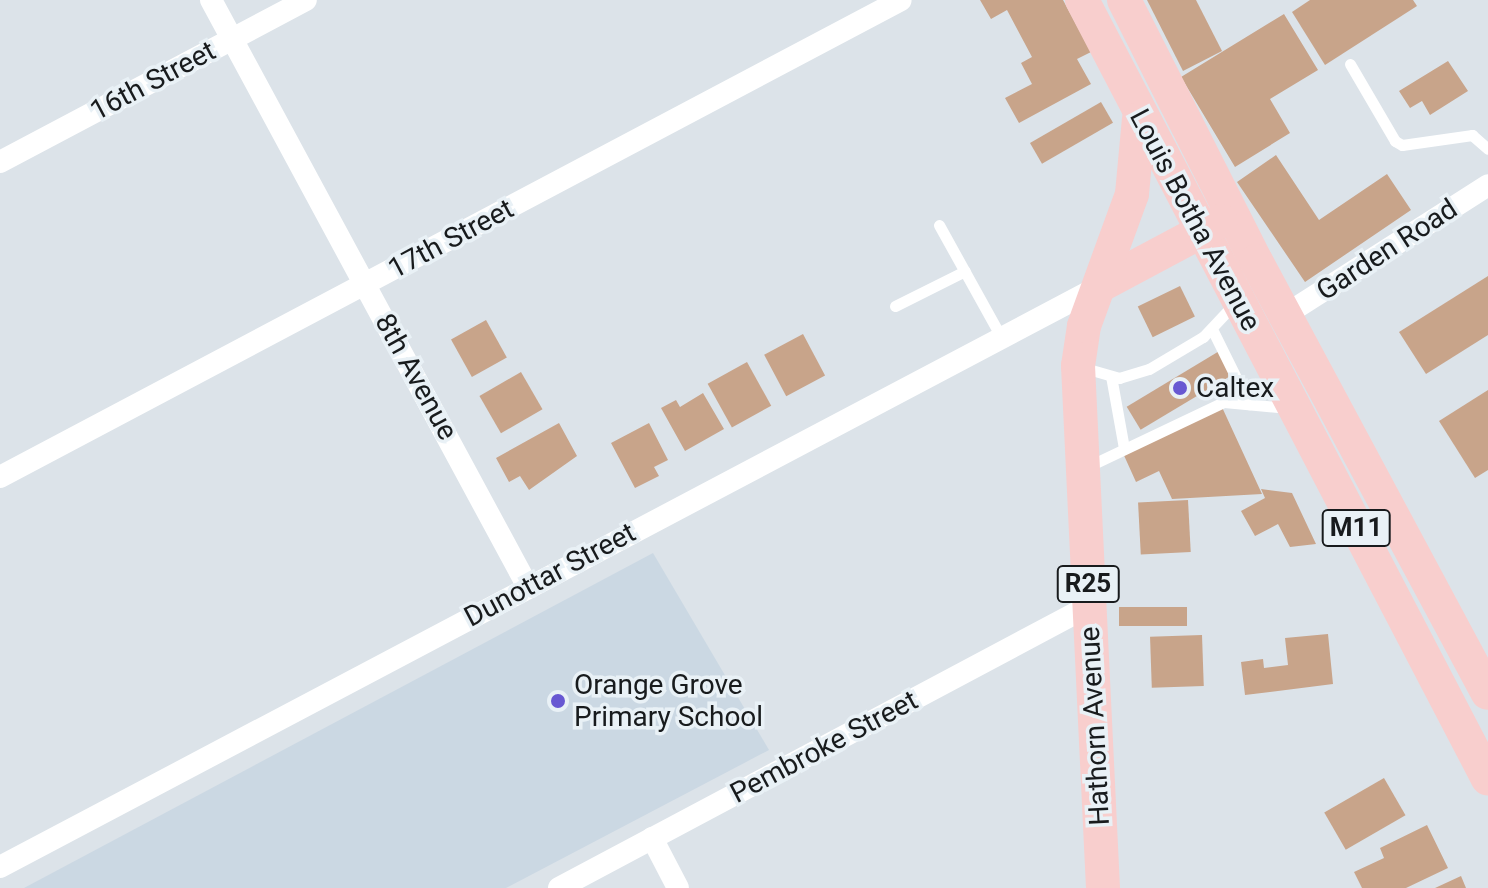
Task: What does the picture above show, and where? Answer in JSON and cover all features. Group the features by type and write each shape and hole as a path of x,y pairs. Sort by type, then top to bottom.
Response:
{"main road":[{"name":"Louis Botha Avenue","path":"1082,0 1488,779"},
{"name":"Louis Botha Avenue","path":"1124,0 1285,315 1488,693"},
{"name":"Hathorn Avenue","path":"1103,888 1078,366 1084,326 1132,194 1140,115"},
{"path":"1101,285 1233,215"}],"street":[{"name":"8th Avenue","path":"211,0 528,587"},
{"name":"16th Street","path":"0,162 306,0"},
{"name":"17th Street","path":"0,477 901,0"},
{"name":"Garden Road","path":"1285,315 1488,185"},
{"name":"Dunottar Street","path":"0,867 1101,285"},
{"name":"Pembroke Street","path":"559,888 1089,606"},
{"path":"652,838 678,888"}],"lane":[{"path":"1350,64 1395,141 1402,145 1472,135 1488,149"},
{"path":"939,225 1001,337"},
{"path":"895,306 965,271"},
{"path":"1078,366 1111,376 1149,369 1212,329 1237,301"},
{"path":"1212,329 1249,404"},
{"path":"1111,376 1124,448"},
{"path":"1082,470 1213,406 1249,404 1294,408"}],"shaded area":[{"name":"Orange Grove Primary School","path":"653,553 769,750 506,888 24,888"}],"building":[{"path":"980,0 1063,0 1091,52 1077,59 1091,84 1019,123 1005,98 1032,84 1021,63 1032,57 1007,10 991,19"},
{"path":"1147,0 1196,0 1222,51 1183,71"},
{"path":"1310,0 1413,0 1417,6 1325,65 1292,12"},
{"path":"1284,14 1318,70 1270,99 1290,133 1235,167 1181,77"},
{"path":"1448,61 1468,91 1430,115 1422,101 1410,108 1399,91"},
{"path":"1101,102 1113,123 1042,164 1030,143"},
{"path":"1276,155 1319,220 1387,174 1411,210 1305,282 1237,182"},
{"path":"1488,276 1488,335 1426,374 1399,332"},
{"path":"1180,286 1195,317 1153,337 1138,307"},
{"path":"486,320 507,358 472,377 451,339"},
{"path":"803,334 825,375 786,396 764,355"},
{"name":"Caltex","path":"1221,350 1235,373 1141,430 1127,407"},
{"path":"747,362 771,406 732,428 708,384"},
{"path":"521,372 542,409 501,433 479,396"},
{"path":"1488,390 1488,470 1475,478 1439,421"},
{"path":"703,393 724,429 685,451 661,408 676,400 680,407"},
{"path":"1221,405 1262,494 1172,499 1159,471 1136,482 1122,451"},
{"path":"559,423 577,456 529,490 520,476 509,482 496,458"},
{"path":"649,423 668,460 654,467 659,476 635,488 611,443"},
{"path":"1261,489 1292,493 1316,544 1290,547 1278,524 1255,536 1241,511 1265,498"},
{"path":"1188,500 1191,552 1141,555 1138,503"},
{"path":"1119,607 1187,607 1187,626 1119,626"},
{"path":"1328,634 1333,684 1245,695 1241,662 1263,659 1264,668 1288,665 1285,638"},
{"path":"1202,635 1204,686 1152,688 1150,637"},
{"path":"1384,778 1406,815 1346,850 1324,813"},
{"path":"1427,825 1448,868 1406,888 1362,888 1354,872 1384,858 1380,848"},
{"path":"1461,876 1466,888 1435,888"}],"place":[{"name":"Caltex","path":"1180,388"},
{"name":"Orange Grove Primary School","path":"558,701"}]}
